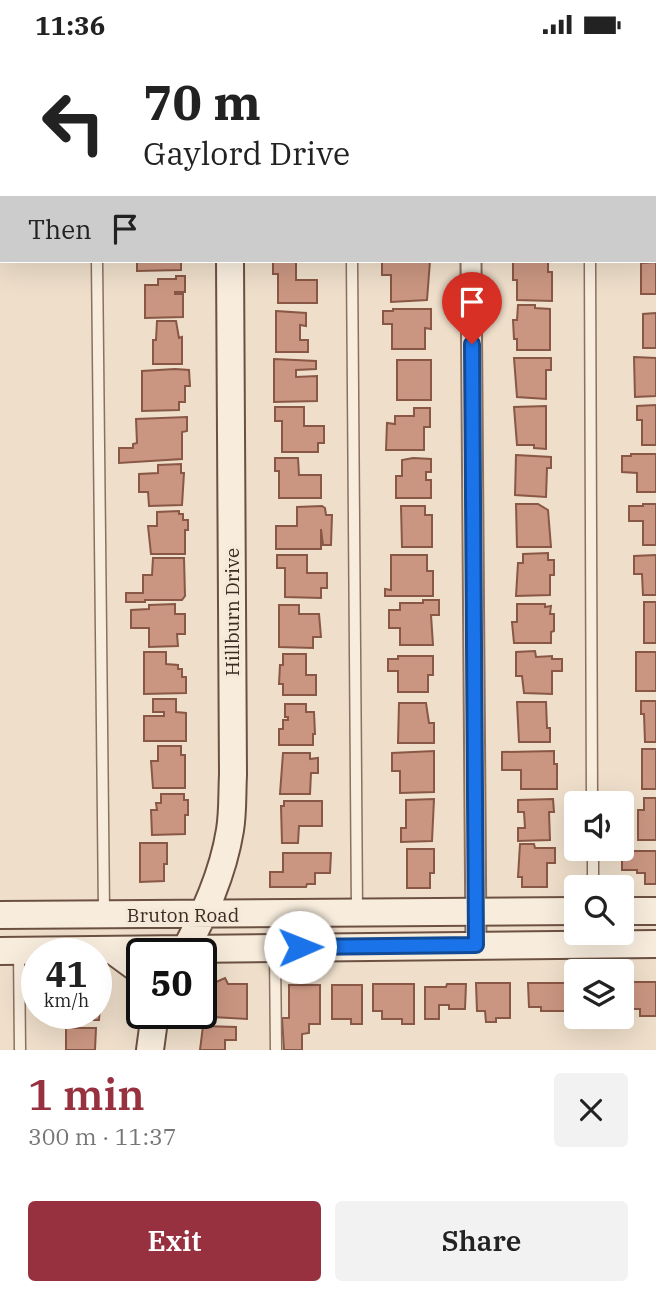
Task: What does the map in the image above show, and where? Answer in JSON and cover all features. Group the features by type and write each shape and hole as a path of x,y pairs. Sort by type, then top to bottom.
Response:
{"main road":[{"name":"Hillburn Drive","path":"191,938 224,861 231,827 233,761 230,263"},
{"name":"Bruton Road","path":"0,915 564,911"},
{"path":"634,911 656,911"},
{"name":"Bruton Road","path":"217,950 656,944"},
{"name":"Bruton Road","path":"112,950 126,950"},
{"path":"112,950 126,960"},
{"path":"150,1050 153,1029"}],"street":[{"path":"471,263 476,945"}],"lane":[{"path":"97,263 104,915"},
{"path":"352,263 357,913"},
{"path":"590,263 592,791"},
{"path":"275,947 276,1050"},
{"path":"9,951 20,1050"}],"building":[{"path":"137,263 181,263 181,270 137,271"},
{"path":"273,263 296,263 296,280 317,280 317,303 278,303 278,274 273,274"},
{"path":"382,263 430,263 427,300 391,302 391,275 382,275"},
{"path":"513,263 548,263 548,272 552,272 552,301 517,300 517,280 513,280"},
{"path":"641,263 656,263 656,294 641,294"},
{"path":"176,276 185,276 185,292 175,292 183,294 183,317 145,318 145,285 158,285 158,279 176,279"},
{"path":"518,305 535,305 535,308 550,309 550,350 517,350 513,320 517,320"},
{"path":"431,309 431,329 425,328 425,349 392,349 392,324 383,324 383,311"},
{"path":"276,311 306,313 306,326 300,325 300,340 308,340 308,352 276,352"},
{"path":"656,313 656,348 643,348 643,314"},
{"path":"157,321 176,321 179,338 182,337 182,364 153,364 153,340 156,340"},
{"path":"634,357 656,358 656,396 635,397"},
{"path":"514,358 551,358 551,370 546,370 546,399 517,397"},
{"path":"274,359 316,361 316,369 296,370 296,377 317,376 317,401 274,402"},
{"path":"397,360 431,360 431,400 397,400"},
{"path":"189,370 190,386 185,386 185,402 179,402 179,410 142,411 142,371"},
{"path":"656,405 656,445 642,445 642,420 637,420 637,406"},
{"path":"546,406 546,449 534,448 534,445 517,445 514,407"},
{"path":"275,407 304,407 304,426 324,426 324,443 318,443 318,452 282,452 282,421 275,421"},
{"path":"414,408 430,408 430,427 424,427 424,450 386,450 387,423 395,424 395,416 414,416"},
{"path":"187,417 187,431 182,432 182,459 119,463 119,448 133,448 133,444 137,443 136,419"},
{"path":"656,454 656,492 637,492 637,473 622,472 622,456"},
{"path":"516,455 551,457 551,468 547,468 546,497 515,495"},
{"path":"275,458 298,458 299,475 321,475 321,498 279,498 279,471 275,471"},
{"path":"431,459 431,472 426,472 426,480 431,480 431,498 396,498 396,476 402,476 402,460"},
{"path":"181,464 181,473 184,473 182,505 149,506 148,492 139,492 139,474 158,473 158,465"},
{"path":"516,504 538,504 548,510 551,547 517,547"},
{"path":"656,504 656,545 643,545 643,521 629,521 629,506"},
{"path":"322,506 326,515 332,515 331,545 323,545 321,529 321,549 276,549 276,526 297,526 297,507"},
{"path":"401,506 425,506 425,515 432,515 432,547 402,547"},
{"path":"179,511 179,514 183,514 183,520 188,520 188,530 185,530 185,554 151,554 148,526 157,526 157,512"},
{"path":"548,553 548,560 554,560 554,575 550,575 550,595 516,596 518,563 523,563 523,554"},
{"path":"277,555 307,555 307,573 327,573 327,588 321,588 321,598 285,597 285,568 277,568"},
{"path":"391,555 427,555 427,571 433,571 433,596 385,596 385,589 391,590"},
{"path":"656,555 656,595 643,595 642,574 634,574 634,556"},
{"path":"153,558 184,558 185,596 182,600 126,602 126,593 143,593 143,575 152,575"},
{"path":"423,600 439,600 439,615 431,615 433,645 400,645 400,628 389,628 389,610 400,610 400,603 423,603"},
{"path":"644,602 656,602 656,643 644,643"},
{"path":"175,604 175,614 185,614 185,634 177,634 178,646 149,647 149,628 131,628 131,610 149,609 149,605"},
{"path":"517,604 551,606 554,631 551,632 551,643 514,643 512,622 517,622"},
{"path":"279,605 299,605 299,614 319,614 321,637 313,637 313,648 279,647"},
{"path":"535,651 536,657 552,656 552,659 562,659 562,671 552,671 552,694 524,693 522,676 516,676 516,652"},
{"path":"144,652 166,652 166,664 178,665 178,669 182,669 182,677 186,677 186,693 144,694"},
{"path":"636,652 656,652 656,691 636,691"},
{"path":"283,654 306,654 306,675 316,675 316,695 283,695 283,684 279,684"},
{"path":"398,656 433,656 433,675 428,675 428,692 398,692 398,671 388,671 388,659 398,659"},
{"path":"153,699 176,699 176,712 186,713 186,741 144,741 144,716 164,716 164,712 153,712"},
{"path":"641,701 656,701 656,742 645,742"},
{"path":"517,702 546,702 550,742 519,742"},
{"path":"399,703 426,703 429,723 434,723 434,743 398,743"},
{"path":"285,704 306,704 306,712 314,712 313,745 279,745 279,729 283,729 283,720 288,720 288,717 285,717"},
{"path":"158,746 181,746 181,755 185,755 185,788 153,788 151,761 158,761"},
{"path":"642,749 656,749 656,789 642,789"},
{"path":"434,751 434,792 400,793 400,771 392,771 392,753"},
{"path":"554,751 557,789 521,789 521,770 502,770 502,752"},
{"path":"283,753 310,753 310,759 318,758 318,773 311,773 310,794 280,794"},
{"path":"161,794 184,794 184,800 188,800 185,834 152,835 151,810 157,810 156,803 161,803"},
{"path":"644,798 656,798 656,840 638,840 638,810 644,810"},
{"path":"434,799 432,841 401,842 401,828 406,828 406,800"},
{"path":"553,799 554,812 549,812 550,840 518,841 518,828 525,828 524,812 518,812 518,800"},
{"path":"284,801 322,801 322,826 299,826 298,843 282,843 281,806 284,806"},
{"path":"140,843 167,843 164,881 140,882"},
{"path":"520,844 534,844 535,848 555,848 555,863 547,863 547,887 522,887 522,877 518,877"},
{"path":"407,849 434,849 434,873 430,873 430,888 407,888"},
{"path":"634,851 656,851 656,884 645,884 645,873 622,870 622,861 634,861"},
{"path":"283,853 331,853 330,873 315,873 315,884 307,884 306,887 270,887 270,872 283,872"},
{"path":"225,978 228,984 247,984 247,1019 217,1017 217,982"},
{"path":"634,982 656,982 656,1016 640,1016 640,1009 634,1009"},
{"path":"476,983 510,983 510,1018 496,1018 496,1022 486,1022 485,1011 477,1011"},
{"path":"528,983 564,983 564,1011 541,1011 541,1007 529,1007"},
{"path":"373,984 414,984 414,1024 402,1024 402,1019 382,1019 382,1011 373,1011"},
{"path":"447,984 466,984 465,1009 449,1009 449,1005 439,1005 439,1019 425,1019 425,987 446,987"},
{"path":"289,985 320,985 320,1024 309,1024 309,1033 302,1034 302,1050 284,1050 282,1018 289,1018"},
{"path":"332,985 362,985 362,1024 351,1024 351,1019 332,1019"},
{"path":"236,1027 236,1040 225,1040 225,1050 200,1050 203,1029"},
{"path":"66,1029 96,1029 95,1050 66,1050"}],"route":[{"path":"300,947 476,945 472,344"}]}
